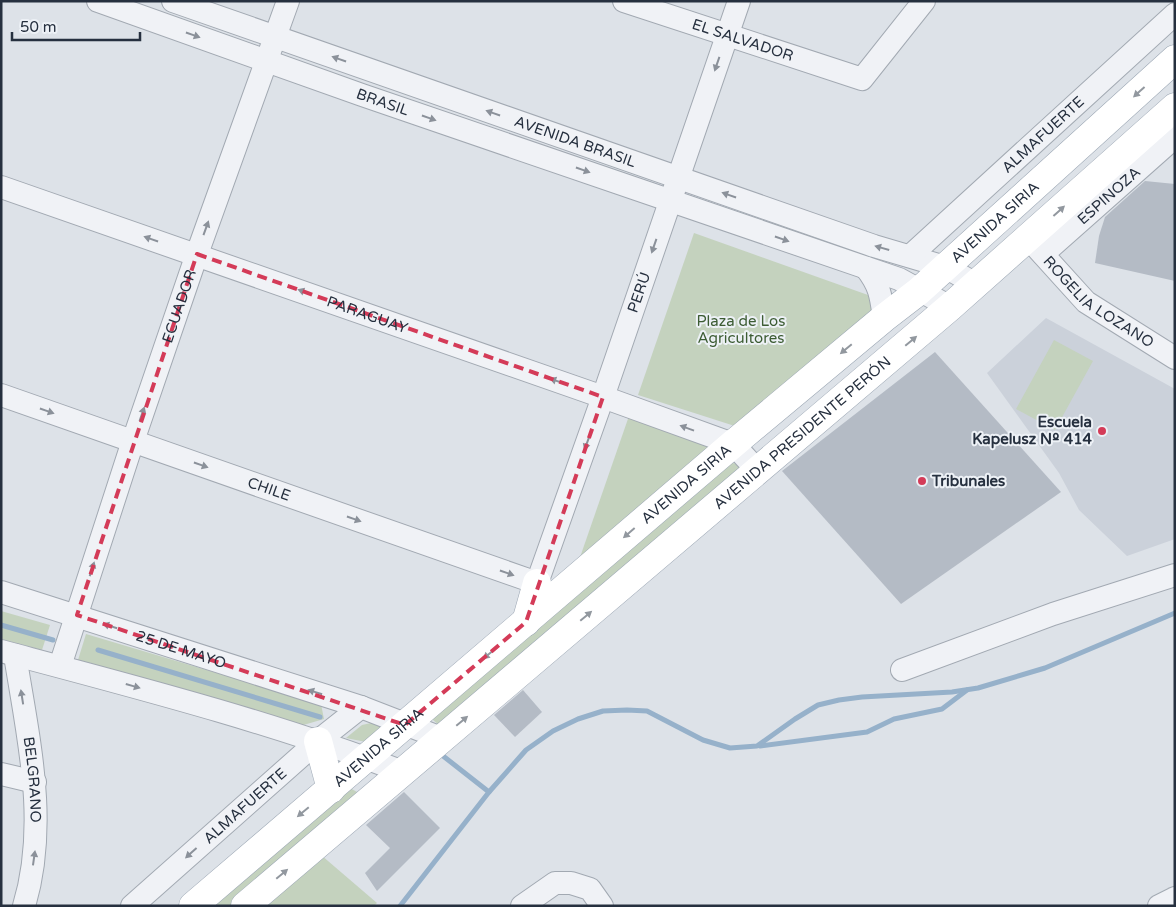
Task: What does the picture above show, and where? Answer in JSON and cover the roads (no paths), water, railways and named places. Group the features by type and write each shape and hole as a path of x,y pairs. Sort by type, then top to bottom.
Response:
{"main road":[{"name":"AVENIDA SIRIA","path":"193,906 368,758 732,444 919,290 1175,59"},
{"name":"AVENIDA PRESIDENTE PERÓN","path":"433,745 976,284 1035,246 1175,107"},
{"path":"526,622 537,583"},
{"path":"318,741 331,789"},
{"path":"245,906 433,745"}],"street":[{"name":"BRASIL","path":"98,1 670,200"},
{"name":"AVENIDA BRASIL","path":"173,1 874,246 945,267 976,284"},
{"name":"ECUADOR","path":"63,659 133,441 197,254 288,1"},
{"name":"EL SALVADOR","path":"624,1 862,78 924,1"},
{"name":"PERÚ","path":"537,583 604,397 739,1"},
{"name":"ALMAFUERTE","path":"910,256 1175,14"},
{"name":"ESPINOZA","path":"1035,246 1175,137"},
{"name":"PARAGUAY","path":"1,187 604,397 732,444"},
{"path":"670,200 899,279 950,308"},
{"name":"ROGELIA LOZANO","path":"1035,246 1086,302 1175,358"},
{"path":"866,268 881,293 884,318"},
{"name":"CHILE","path":"1,395 537,583"},
{"path":"732,444 758,471"},
{"path":"902,670 1052,614 1175,575"},
{"name":"25 DE MAYO","path":"1,592 74,623 361,707 406,725 433,745"},
{"path":"8,653 63,659 189,702 318,741 403,772"},
{"name":"BELGRANO","path":"8,653 35,782 35,850 30,887 24,906"},
{"name":"ALMAFUERTE","path":"132,906 318,741 361,707"},
{"path":"1,774 35,782"},
{"path":"522,906 555,883 571,883 590,889 602,906"},
{"path":"1159,906 1175,898"}],"waterway":[{"path":"400,906 489,792 526,750 553,731 578,719 603,711 647,711 703,740 730,748 757,746 818,705 862,697 952,692 978,688 1045,668 1175,613"},
{"path":"1,625 53,640"},
{"path":"98,650 320,717"},
{"path":"760,746 867,732 894,719 942,709 967,690"},
{"path":"438,752 489,792"}],"place":[{"name":"Escuela Kapelusz Nº 414","path":"1102,431"},
{"name":"Tribunales","path":"922,481"}],"park label":[{"name":"Plaza de Los Agricultores","path":"741,330"}]}
